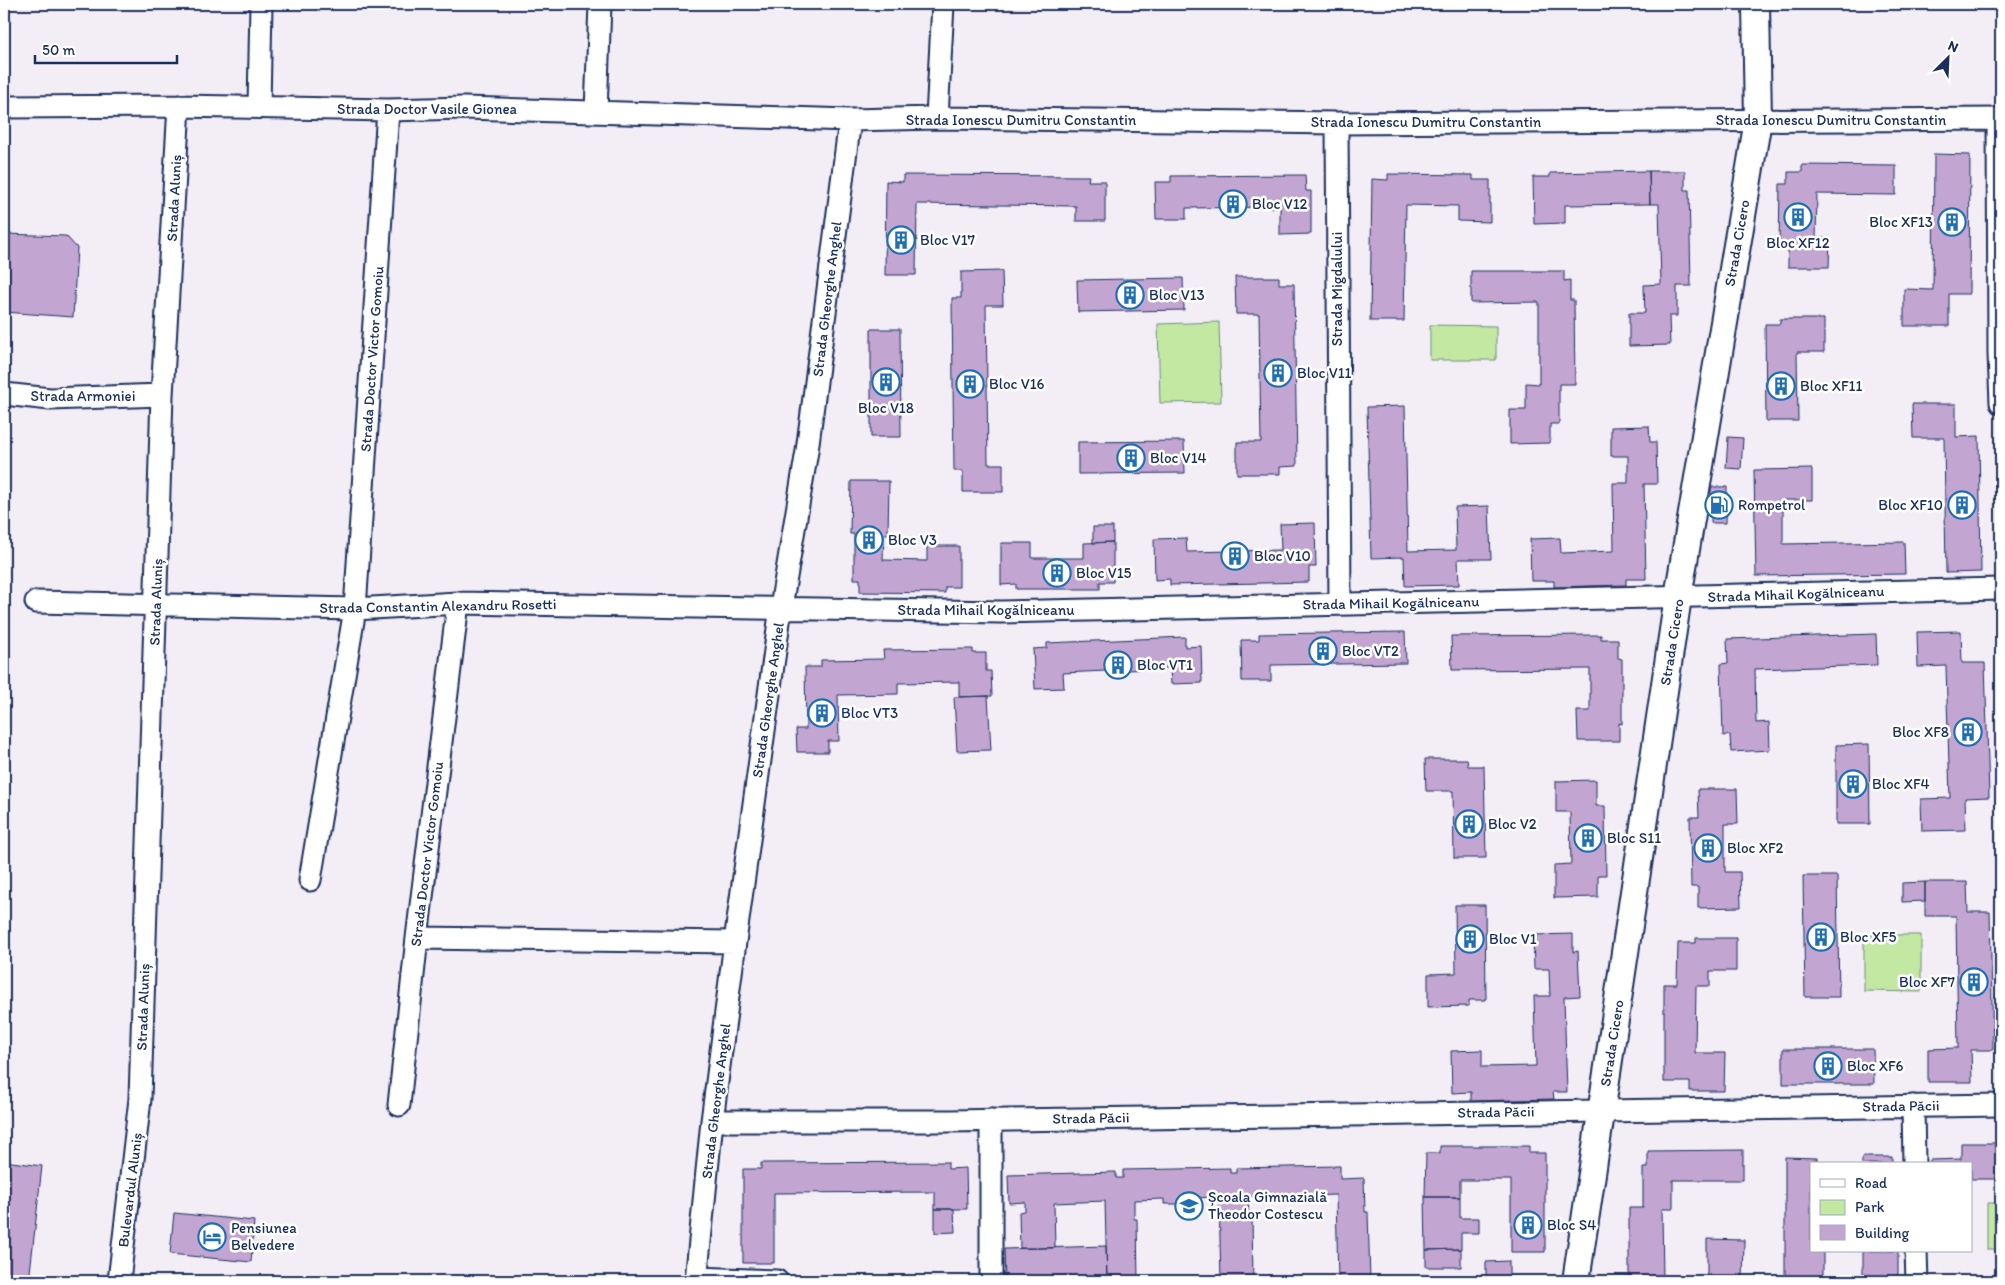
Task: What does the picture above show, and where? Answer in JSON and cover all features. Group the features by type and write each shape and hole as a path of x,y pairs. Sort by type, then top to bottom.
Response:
{"main road":[{"name":"Strada Cicero","path":"1576,1281 1678,597 1758,120 1756,4"}],"street":[{"path":"259,108 261,4"},
{"path":"596,112 600,4"},
{"path":"938,118 943,4"},
{"name":"Strada Doctor Vasile Gionea","path":"4,107 179,106 388,110 464,108 850,120"},
{"name":"Strada Aluniș","path":"140,1099 162,395 179,106"},
{"name":"Strada Doctor Victor Gomoiu","path":"310,880 355,609 388,110"},
{"name":"Strada Ionescu Dumitru Constantin","path":"850,120 938,118 1337,123 1999,119"},
{"path":"1999,119 2001,403"},
{"name":"Strada Gheorghe Anghel","path":"696,1280 712,1121 735,942 780,608 807,452 850,120"},
{"name":"Strada Migdalului","path":"1337,123 1340,604"},
{"name":"Strada Armoniei","path":"4,394 50,399 162,395"},
{"name":"Strada Mihail Kogălniceanu","path":"780,608 1001,612 2001,589"},
{"name":"Strada Constantin Alexandru Rosetti","path":"36,602 156,603 355,609 458,603 780,608"},
{"name":"Strada Doctor Victor Gomoiu","path":"399,1105 417,938 458,603"},
{"path":"417,938 735,942"},
{"name":"Bulevardul Aluniș","path":"119,1281 140,1099"},
{"name":"Strada Păcii","path":"712,1121 991,1120 2001,1105"},
{"path":"1913,1106 1914,1162"},
{"path":"991,1120 991,1281"},
{"path":"1916,1252 1916,1281"},
{"path":"696,1280 777,1281"}],"green space":[{"path":"1219,322 1221,402 1160,403 1158,324"},
{"path":"1430,325 1496,326 1496,360 1430,360"},
{"path":"1864,935 1921,935 1921,992 1864,991"},
{"path":"1987,1203 2001,1203 2001,1250 1987,1250"}],"building":[{"name":"Bloc XF13","path":"1934,154 1970,155 1969,294 1949,294 1949,326 1904,326 1904,289 1933,290"},
{"name":"Bloc XF12","path":"1802,165 1896,166 1896,195 1817,194 1816,238 1830,238 1829,267 1788,267 1788,247 1779,247 1780,184 1788,184 1788,172 1802,172"},
{"path":"1649,171 1685,171 1685,190 1689,190 1691,286 1677,286 1677,316 1669,316 1670,345 1629,346 1629,313 1645,313 1644,285 1661,284 1659,204 1650,204"},
{"path":"1649,171 1650,204 1565,205 1565,223 1534,224 1533,177 1550,177 1550,173"},
{"path":"1388,174 1473,175 1473,180 1490,180 1490,222 1458,221 1458,206 1406,205 1404,321 1370,321 1372,179 1388,180"},
{"name":"Bloc V17","path":"903,175 1089,176 1088,181 1105,181 1105,221 1076,221 1076,206 917,204 916,275 885,275 886,181 903,182"},
{"name":"Bloc V12","path":"1305,175 1306,191 1311,191 1311,234 1280,235 1280,207 1186,208 1186,219 1156,219 1155,182 1171,182 1171,176"},
{"path":"4,234 66,236 77,248 73,317 4,312"},
{"name":"Bloc V16","path":"1002,271 1003,305 986,305 988,464 1003,464 1003,492 963,492 963,471 954,471 952,298 961,298 961,272"},
{"path":"1471,271 1564,271 1564,281 1570,280 1570,300 1574,300 1575,384 1559,384 1559,424 1550,424 1550,443 1510,444 1510,410 1526,410 1526,383 1539,384 1539,302 1471,303"},
{"name":"Bloc V11","path":"1235,277 1279,277 1279,284 1294,284 1297,466 1280,467 1280,474 1237,474 1237,442 1261,442 1259,314 1236,314"},
{"name":"Bloc V13","path":"1183,278 1184,310 1078,312 1077,280"},
{"name":"Bloc XF11","path":"1780,319 1824,319 1824,352 1797,352 1798,421 1766,421 1765,324 1780,324"},
{"name":"Bloc V18","path":"871,329 900,329 901,437 871,437"},
{"name":"Bloc XF10","path":"1912,404 1956,404 1956,437 1979,436 1981,572 1946,573 1944,438 1913,438"},
{"path":"1405,406 1408,551 1456,550 1455,507 1489,506 1491,559 1458,559 1459,585 1405,586 1404,557 1371,558 1367,407"},
{"path":"1649,426 1650,442 1656,442 1657,484 1644,484 1646,579 1626,579 1626,585 1554,587 1554,581 1531,581 1530,539 1560,538 1561,553 1614,551 1613,483 1628,483 1628,456 1611,456 1611,427"},
{"path":"1728,437 1743,438 1741,469 1726,468"},
{"name":"Bloc V14","path":"1184,441 1185,473 1078,474 1078,442"},
{"path":"1812,469 1812,500 1783,500 1783,544 1904,542 1905,574 1756,576 1754,470"},
{"name":"Bloc V3","path":"851,481 889,481 888,534 884,534 883,560 927,561 927,546 959,546 959,587 945,587 945,593 860,592 860,579 854,579 854,534 850,534"},
{"name":"Rompetrol","path":"1711,487 1727,487 1726,523 1711,523"},
{"name":"Bloc V10","path":"1315,523 1316,567 1309,567 1309,582 1170,585 1170,579 1155,580 1154,539 1186,538 1187,552 1281,550 1280,524"},
{"path":"1093,527 1113,527 1113,542 1093,543"},
{"name":"Bloc V15","path":"1113,542 1113,582 1100,582 1100,589 1016,589 1016,584 1001,585 1001,543 1032,543 1032,558 1084,558 1084,543"},
{"name":"Bloc XF8","path":"1961,631 1962,663 1985,663 1989,797 1965,798 1966,830 1922,831 1921,799 1950,798 1946,666 1918,667 1917,632"},
{"name":"Bloc VT2","path":"1405,632 1406,663 1271,665 1271,681 1242,681 1241,640 1259,640 1259,634"},
{"path":"1876,634 1877,665 1755,669 1756,723 1769,722 1770,750 1731,752 1730,735 1723,736 1721,664 1728,663 1727,639"},
{"path":"1601,635 1601,639 1618,639 1618,658 1622,659 1622,724 1619,723 1619,741 1578,741 1577,711 1590,711 1590,669 1452,670 1451,636"},
{"name":"Bloc VT1","path":"1185,637 1185,647 1201,646 1202,683 1171,684 1170,668 1063,673 1064,688 1035,689 1033,649 1047,648 1047,643"},
{"name":"Bloc VT3","path":"973,649 973,653 986,653 986,671 991,671 992,696 959,697 959,682 898,683 898,694 838,695 839,741 828,741 828,752 797,752 796,729 806,729 805,667 821,667 821,660 884,659 883,650"},
{"path":"988,696 991,750 957,751 954,697"},
{"name":"Bloc XF4","path":"1869,744 1870,824 1836,824 1836,745"},
{"name":"Bloc V2","path":"1425,759 1467,759 1468,766 1484,766 1486,858 1454,858 1453,791 1426,791"},
{"name":"Bloc S11","path":"1596,780 1596,806 1605,806 1606,875 1598,875 1598,897 1554,898 1554,865 1571,864 1570,812 1556,812 1556,781"},
{"name":"Bloc XF2","path":"1698,789 1737,789 1738,824 1725,824 1725,872 1740,872 1741,907 1698,908 1698,887 1691,887 1690,817 1699,817"},
{"name":"Bloc XF5","path":"1803,876 1837,876 1839,997 1805,997"},
{"name":"Bloc XF7","path":"1925,882 1967,882 1968,912 1990,912 1993,1050 1971,1050 1972,1082 1928,1082 1928,1049 1958,1048 1956,916 1925,916"},
{"path":"1925,882 1925,901 1902,902 1902,883"},
{"name":"Bloc V1","path":"1455,905 1485,905 1486,1000 1469,1000 1469,1006 1428,1007 1428,974 1456,973"},
{"path":"1573,934 1573,952 1578,951 1580,996 1564,997 1567,1092 1553,1092 1554,1099 1471,1101 1471,1092 1452,1093 1451,1051 1482,1050 1482,1067 1536,1066 1534,996 1550,996 1549,969 1534,969 1533,935"},
{"path":"1696,938 1736,938 1736,971 1710,971 1710,986 1696,986 1695,1053 1725,1053 1724,1091 1690,1091 1690,1082 1664,1082 1664,984 1677,984 1678,943 1696,943"},
{"name":"Bloc XF6","path":"1783,1049 1873,1049 1874,1084 1783,1084"},
{"path":"1961,1143 2001,1143 2001,1179 1972,1179 1972,1162 1930,1162 1930,1160 1961,1159"},
{"name":"Bloc S4","path":"1440,1146 1529,1146 1529,1153 1545,1153 1545,1252 1511,1252 1511,1180 1460,1180 1460,1197 1425,1197 1426,1153 1440,1153"},
{"path":"1743,1150 1743,1180 1673,1180 1673,1209 1662,1209 1663,1281 1629,1281 1629,1208 1643,1208 1643,1168 1648,1168 1648,1151"},
{"path":"1785,1157 1817,1158 1817,1162 1810,1162 1810,1252 1823,1252 1823,1281 1785,1281"},
{"path":"1862,1157 1892,1157 1892,1162 1862,1162"},
{"path":"4,1161 42,1166 29,1281 4,1281"},
{"path":"948,1162 948,1169 966,1168 967,1209 935,1209 935,1192 774,1193 774,1263 743,1263 743,1169 761,1169 761,1163"},
{"path":"1340,1166 1340,1179 1364,1178 1365,1212 1368,1212 1370,1281 1338,1281 1336,1195 1304,1196 1304,1201 1277,1202 1277,1196 1248,1197 1249,1217 1252,1217 1253,1281 1221,1281 1219,1197 1189,1198 1189,1204 1164,1204 1164,1199 1134,1200 1134,1219 1137,1219 1138,1281 1107,1281 1105,1201 1054,1203 1055,1248 1020,1248 1019,1212 1025,1211 1025,1202 1009,1203 1008,1175 1116,1172 1116,1178 1123,1178 1123,1170 1230,1168 1230,1173 1236,1173 1236,1168"},
{"path":"1425,1197 1460,1197 1460,1218 1479,1218 1479,1233 1461,1233 1461,1249 1426,1250"},
{"path":"935,1209 954,1209 955,1232 935,1233"},
{"name":"Pensiunea Belvedere","path":"174,1213 254,1221 251,1262 170,1254"},
{"path":"1707,1239 1744,1240 1743,1281 1707,1281"},
{"path":"1106,1246 1107,1281 1005,1281 1004,1249"},
{"path":"1461,1249 1461,1267 1426,1267 1426,1250"},
{"path":"1863,1252 1898,1252 1898,1281 1863,1281"},
{"path":"1509,1261 1509,1280 1486,1280 1486,1262"}],"place":[{"name":"Bloc V12","path":"1233,204"},
{"name":"Bloc XF12","path":"1798,217"},
{"name":"Bloc XF13","path":"1952,222"},
{"name":"Bloc V17","path":"901,240"},
{"name":"Bloc V13","path":"1130,295"},
{"name":"Bloc V11","path":"1278,373"},
{"name":"Bloc V18","path":"886,382"},
{"name":"Bloc V16","path":"970,384"},
{"name":"Bloc XF11","path":"1781,386"},
{"name":"Bloc V14","path":"1131,458"},
{"name":"Rompetrol","path":"1719,505"},
{"name":"Bloc XF10","path":"1962,505"},
{"name":"Bloc V3","path":"869,540"},
{"name":"Bloc V10","path":"1235,556"},
{"name":"Bloc V15","path":"1057,573"},
{"name":"Bloc VT2","path":"1323,651"},
{"name":"Bloc VT1","path":"1118,665"},
{"name":"Bloc VT3","path":"822,713"},
{"name":"Bloc XF8","path":"1968,732"},
{"name":"Bloc XF4","path":"1853,784"},
{"name":"Bloc V2","path":"1469,824"},
{"name":"Bloc S11","path":"1588,838"},
{"name":"Bloc XF2","path":"1708,848"},
{"name":"Bloc XF5","path":"1821,937"},
{"name":"Bloc V1","path":"1470,939"},
{"name":"Bloc XF7","path":"1974,982"},
{"name":"Bloc XF6","path":"1828,1066"},
{"name":"Școala Gimnazială Theodor Costescu","path":"1189,1206"},
{"name":"Bloc S4","path":"1528,1225"},
{"name":"Pensiunea Belvedere","path":"212,1237"}]}
